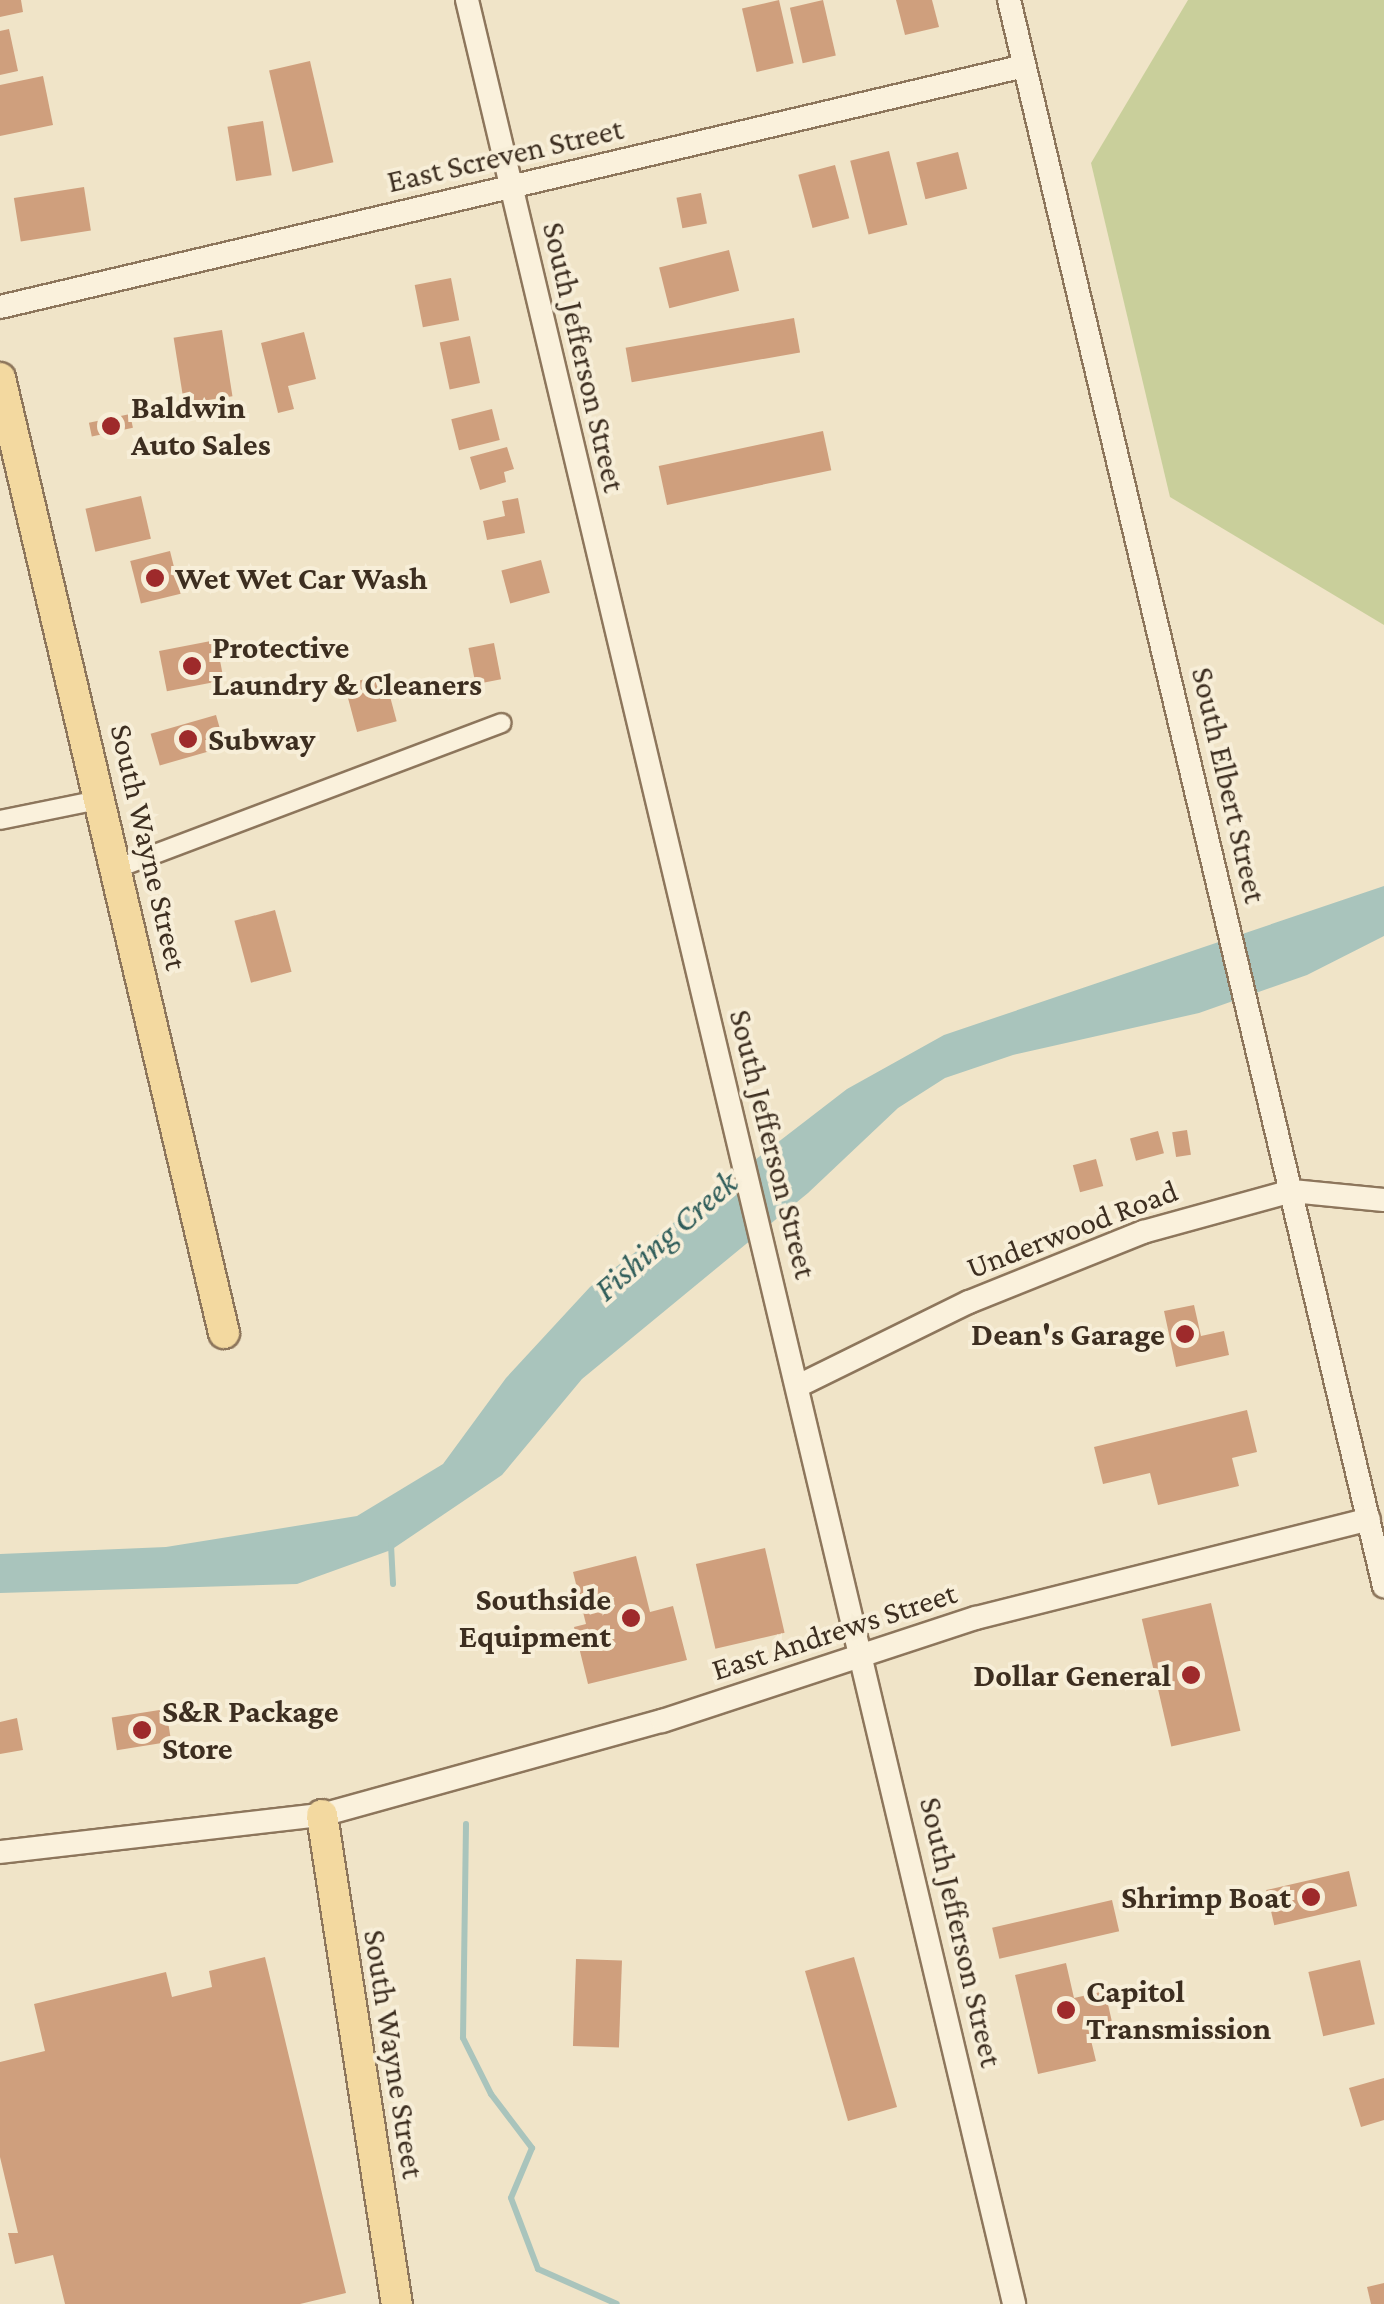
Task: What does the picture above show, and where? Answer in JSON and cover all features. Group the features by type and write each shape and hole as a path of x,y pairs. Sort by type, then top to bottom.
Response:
{"main road":[{"name":"South Wayne Street","path":"0,378 103,799 224,1334"},
{"name":"South Wayne Street","path":"322,1815 397,2304"}],"street":[{"name":"South Jefferson Street","path":"466,0 864,1658 1014,2304"},
{"name":"South Elbert Street","path":"1009,0 1384,1586"},
{"name":"East Screven Street","path":"0,307 1024,66"},
{"path":"118,868 502,724"},
{"path":"0,820 103,799"},
{"name":"Underwood Road","path":"798,1386 1094,1252 1292,1191 1384,1200"},
{"name":"East Andrews Street","path":"0,1852 322,1815 864,1658 976,1618 1369,1519"}],"green space":[{"path":"1188,0 1384,0 1384,625 1170,497 1091,163"}],"water":[{"name":"Fishing Creek","path":"1384,886 1384,936 1307,975 1199,1013 1013,1055 945,1078 898,1108 808,1193 582,1379 502,1475 391,1550 297,1584 0,1593 0,1554 166,1547 357,1516 443,1464 506,1378 590,1287 847,1089 944,1035"}],"building":[{"path":"0,0 21,0 23,12 0,17"},
{"path":"779,0 794,63 757,72 742,9"},
{"path":"823,0 836,56 803,63 790,8"},
{"path":"896,0 932,0 939,27 905,35"},
{"path":"9,29 18,71 0,75 0,31"},
{"path":"310,61 333,162 292,172 269,70"},
{"path":"43,76 53,125 0,136 0,85"},
{"path":"263,121 272,175 236,181 227,127"},
{"path":"889,151 907,225 869,234 850,161"},
{"path":"958,152 967,189 925,199 916,162"},
{"path":"835,165 849,218 813,228 798,175"},
{"path":"84,187 91,230 21,242 14,198"},
{"path":"701,193 707,223 682,228 676,198"},
{"path":"729,250 739,291 669,308 659,267"},
{"path":"451,278 459,320 423,327 415,285"},
{"path":"794,318 800,352 632,382 626,348"},
{"path":"222,330 232,396 184,404 174,338"},
{"path":"304,332 316,379 288,386 294,409 278,413 261,343"},
{"path":"470,336 480,383 450,389 440,342"},
{"path":"492,409 500,440 459,450 451,419"},
{"name":"Baldwin Auto Sales","path":"130,414 133,428 92,436 89,423"},
{"path":"823,431 831,470 667,505 659,466"},
{"path":"507,447 514,469 504,472 506,482 480,490 470,457"},
{"path":"141,496 151,539 95,552 85,509"},
{"path":"518,498 525,533 487,540 483,521 505,516 502,501"},
{"name":"Wet Wet Car Wash","path":"170,551 181,594 141,604 130,561"},
{"path":"541,560 550,593 510,603 501,571"},
{"name":"Protective Laundry & Cleaners","path":"216,640 224,680 167,691 159,651"},
{"path":"494,643 501,679 476,684 468,648"},
{"path":"384,674 397,721 357,732 344,685"},
{"name":"Subway","path":"216,715 225,747 160,765 151,734"},
{"path":"275,910 292,972 251,983 234,921"},
{"path":"1187,1130 1191,1155 1176,1157 1172,1132"},
{"path":"1158,1131 1164,1153 1136,1161 1130,1139"},
{"path":"1096,1159 1103,1186 1080,1192 1073,1165"},
{"name":"Dean's Garage","path":"1194,1305 1201,1336 1224,1331 1229,1355 1176,1367 1164,1311"},
{"path":"1247,1410 1257,1452 1232,1458 1239,1486 1158,1505 1150,1473 1103,1484 1094,1447"},
{"path":"765,1548 785,1633 715,1649 696,1564"},
{"name":"Southside Equipment","path":"636,1556 650,1612 673,1606 687,1660 588,1684 574,1627 586,1624 573,1572"},
{"name":"Dollar General","path":"1211,1603 1240,1731 1171,1747 1142,1619"},
{"name":"S&R Package Store","path":"166,1709 171,1742 117,1750 112,1718"},
{"path":"17,1718 23,1750 0,1754 0,1722"},
{"name":"Shrimp Boat","path":"1349,1871 1357,1906 1274,1925 1266,1890"},
{"path":"1112,1900 1119,1931 999,1959 992,1928"},
{"path":"265,1957 346,2293 300,2304 65,2304 53,2255 15,2264 8,2233 18,2233 0,2157 0,2062 45,2051 34,2004 166,1972 172,1997 212,1987 209,1971"},
{"path":"854,1957 897,2107 848,2121 805,1971"},
{"path":"576,1959 622,1961 619,2048 573,2046"},
{"path":"1360,1960 1375,2024 1323,2036 1308,1972"},
{"name":"Capitol Transmission","path":"1066,1963 1074,1998 1105,1991 1112,2022 1088,2028 1096,2061 1038,2074 1015,1975"},
{"path":"1384,2078 1384,2120 1361,2127 1349,2088"},
{"path":"1384,2283 1384,2304 1371,2304 1367,2287"}],"waterway":[{"path":"391,1545 393,1584"},
{"path":"466,1824 463,2038 491,2094 532,2148 511,2198 538,2269 617,2304"}],"place":[{"name":"Baldwin Auto Sales","path":"111,426"},
{"name":"Wet Wet Car Wash","path":"155,578"},
{"name":"Protective Laundry & Cleaners","path":"192,666"},
{"name":"Subway","path":"188,739"},
{"name":"Dean's Garage","path":"1185,1334"},
{"name":"Southside Equipment","path":"631,1618"},
{"name":"Dollar General","path":"1191,1675"},
{"name":"S&R Package Store","path":"142,1730"},
{"name":"Shrimp Boat","path":"1311,1897"},
{"name":"Capitol Transmission","path":"1066,2010"}]}
